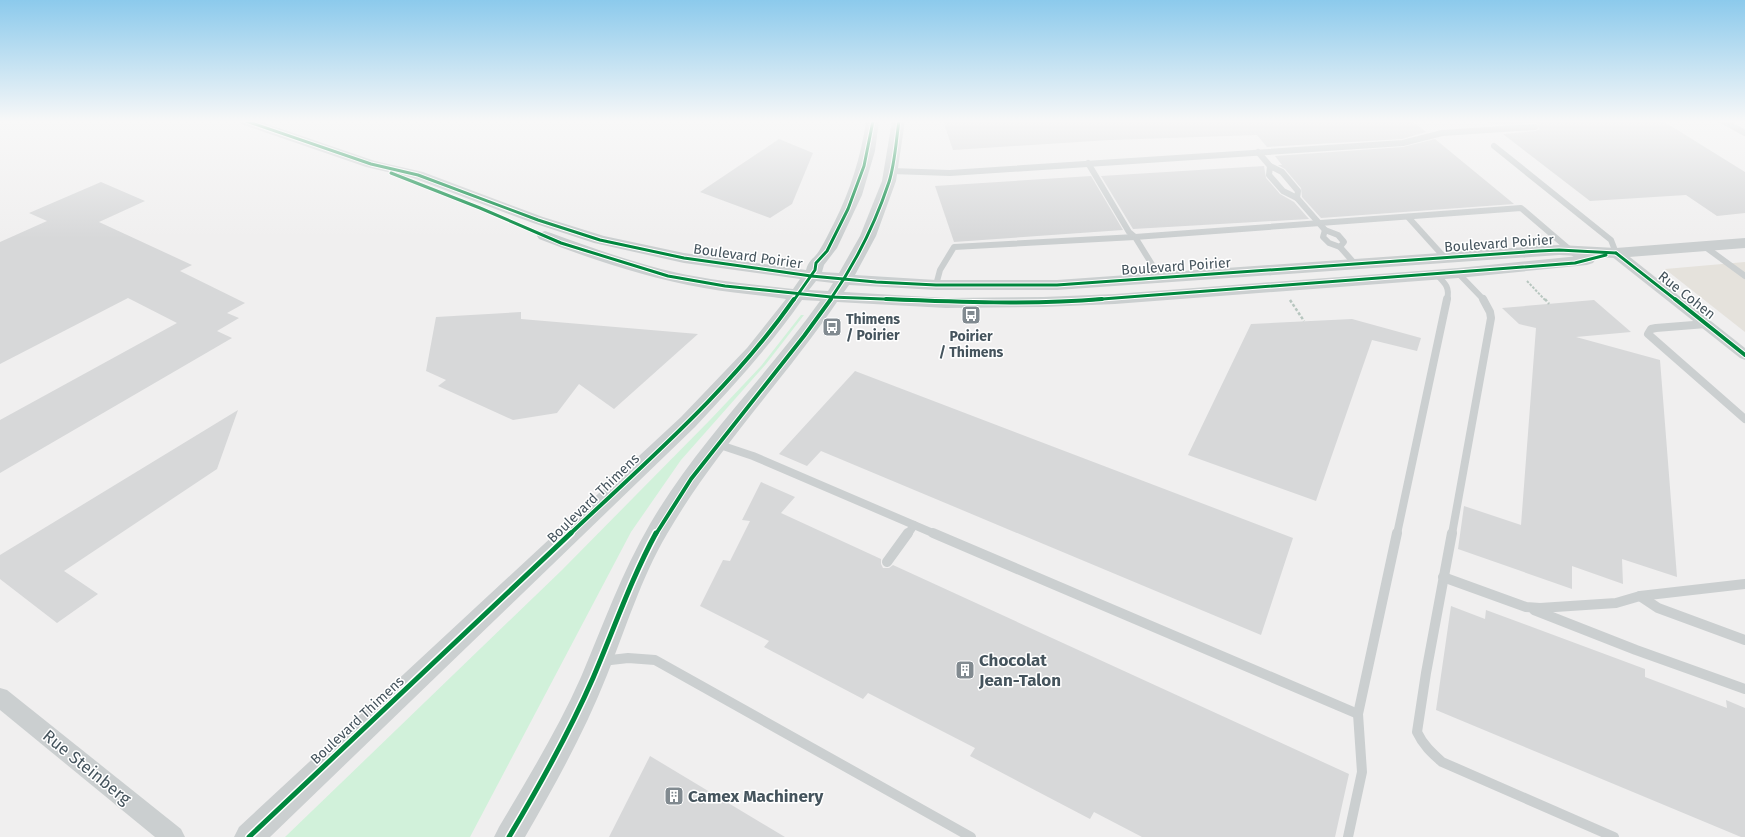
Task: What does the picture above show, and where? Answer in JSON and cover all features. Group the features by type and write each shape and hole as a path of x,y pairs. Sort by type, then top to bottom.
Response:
{"street":[{"name":"Boulevard Poirier","path":"360,160 409,182 473,205 561,242 608,259 684,280 725,286 831,297 953,303 1058,302 1437,275 1577,256"},
{"name":"Boulevard Thimens","path":"249,837 688,422 754,352 811,276 815,270 816,263 822,260 856,193 866,160"},
{"path":"509,837 556,755 599,661 634,576 659,528 690,480 716,444 794,351 843,279 870,231 884,198 892,171 894,160"},
{"name":"Boulevard Poirier","path":"371,164 418,175 557,227 615,244 703,262 811,276 936,286 1056,285 1161,279 1445,258 1577,256 1745,243"},
{"name":"Rue Cohen","path":"1616,253 1745,356"},
{"name":"Rue Steinberg","path":"0,697 173,837"}],"lane":[{"path":"892,171 950,173 1133,160"},
{"path":"1265,160 1270,166 1282,172 1298,191 1297,198"},
{"path":"1512,160 1611,240 1616,253"},
{"path":"1088,163 1129,232 1135,237 1161,279"},
{"path":"1270,166 1269,174 1283,191 1297,198 1325,230 1338,235 1344,242 1340,247"},
{"path":"936,286 936,278 954,247 1135,237 1521,208 1577,256"},
{"path":"1408,217 1445,258"},
{"path":"1325,230 1323,237 1328,243 1340,247 1355,264"},
{"path":"1704,246 1745,276"},
{"path":"1458,273 1482,299 1491,313 1491,318 1417,732 1429,752 1442,762 1614,837"},
{"path":"1348,837 1362,772 1358,714 1449,292 1447,285 1437,275"},
{"path":"1706,324 1656,328 1651,329 1648,334 1745,419"},
{"path":"716,444 753,456 1358,714"},
{"path":"887,562 914,525"},
{"path":"1444,577 1745,689"},
{"path":"1526,607 1540,608 1616,603 1640,596 1745,584"},
{"path":"1640,596 1658,608 1745,640"},
{"path":"599,661 628,658 655,660 971,837"}],"path":[{"path":"1525,280 1549,304"},
{"path":"1288,298 1304,321"}],"shaded area":[{"path":"1745,262 1745,332 1665,269"}],"green space":[{"path":"801,315 804,315 766,364 681,460 631,532 470,837 285,837 562,570 710,420 761,366"}],"building":[{"path":"748,160 810,160 792,204 770,218 700,192"},
{"path":"1278,160 1461,160 1514,204 1321,218 1302,197 1301,188 1285,169 1278,165 1282,165"},
{"path":"1537,160 1726,160 1745,172 1745,213 1717,216 1686,195 1590,201"},
{"path":"1264,166 1266,178 1280,194 1294,202 1309,219 1133,229 1101,176"},
{"path":"1091,176 1123,230 954,242 935,186"},
{"path":"101,182 145,201 99,222 192,265 180,271 245,303 227,313 239,318 217,331 232,338 0,473 0,420 177,323 128,298 0,364 0,242 47,221 29,213"},
{"path":"1594,300 1631,332 1576,337 1660,360 1677,577 1622,559 1623,584 1572,566 1572,589 1458,549 1464,506 1521,525 1536,328 1519,324 1502,308"},
{"path":"521,312 521,319 698,334 614,409 579,384 557,413 513,420 438,386 446,380 426,371 436,317"},
{"path":"1352,319 1421,338 1417,351 1372,340 1316,501 1188,455 1251,324"},
{"path":"855,371 1293,538 1261,635 821,451 807,466 779,454"},
{"path":"238,410 217,469 64,571 98,594 57,623 0,579 0,555"},
{"name":"Chocolat Jean-Talon","path":"761,482 795,497 781,513 881,559 883,568 889,568 893,565 1349,774 1335,837 1142,837 1094,812 1090,819 970,756 975,748 868,693 863,699 764,647 769,641 700,606 723,560 730,561 750,521 742,520"},
{"path":"1451,606 1485,619 1486,610 1645,669 1645,677 1727,708 1726,700 1745,708 1745,837 1741,837 1436,710"},
{"name":"Camex Machinery","path":"650,756 785,837 609,837"}],"cycle path":[{"path":"360,160 418,175 538,220 600,240 684,258 811,276 876,282 936,285 1057,285 1539,251 1559,250 1616,253"},
{"path":"249,837 688,422 754,352 774,328 815,270 816,263 825,255 854,195 866,160"},
{"path":"509,837 565,738 594,676 640,564 659,528 691,479 767,384 839,287 868,236 889,181 892,160"},
{"path":"391,173 480,208 561,243 668,276 725,286 831,297 973,303 1066,302 1575,263 1606,255"},
{"path":"1616,253 1745,355"}],"place":[{"name":"Poirier / Thimens","path":"971,315"},
{"name":"Thimens / Poirier","path":"832,327"},
{"name":"Chocolat Jean-Talon","path":"965,670"},
{"name":"Camex Machinery","path":"674,796"}]}
